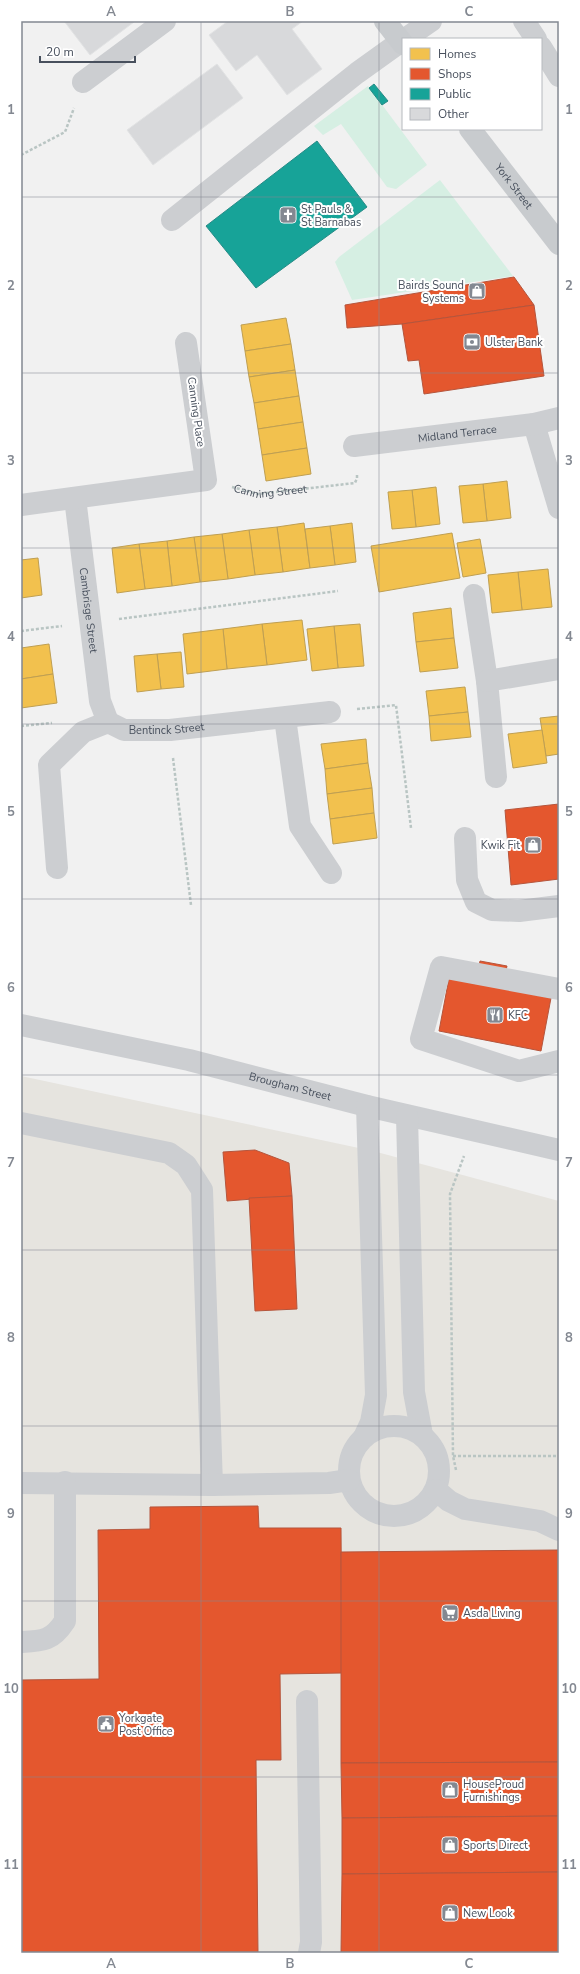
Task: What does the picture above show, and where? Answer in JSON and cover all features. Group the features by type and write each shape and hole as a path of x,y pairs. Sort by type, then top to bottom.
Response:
{"main road":[{"path":"385,21 402,40"},
{"name":"York Street","path":"471,130 559,244"}],"street":[{"path":"83,82 165,21"},
{"path":"407,38 430,21"},
{"path":"524,21 535,38"},
{"path":"172,220 357,73 402,42"},
{"path":"542,49 559,76"},
{"name":"Canning Place","path":"186,343 206,480"},
{"name":"Midland Terrace","path":"354,446 534,424 559,418"},
{"path":"534,424 559,508"},
{"path":"21,505 206,480"},
{"name":"Cambrisge Street","path":"75,498 100,700 108,722"},
{"path":"474,595 487,681 496,778"},
{"path":"487,681 559,669"},
{"name":"Bentinck Street","path":"108,722 124,730 170,730 330,712"},
{"path":"285,718 300,826 331,873"},
{"path":"57,868 49,765 83,732 108,722"},
{"path":"465,838 467,880 476,902 492,910 519,911 559,906"},
{"path":"559,989 441,967 421,1038 519,1071 559,1061"},
{"name":"Brougham Street","path":"21,1025 189,1060 406,1116 559,1150"},
{"path":"365,1435 378,1428 393,1425 408,1428 422,1434 432,1446 438,1460 440,1475 436,1490 427,1503 415,1512 401,1517 386,1516 371,1511 360,1502 352,1489 349,1480 349,1460 355,1446 365,1435 371,1422 376,1395 367,1106"},
{"path":"406,1116 414,1392 422,1434"},
{"path":"21,1123 169,1153 186,1165 202,1190 212,1485"},
{"path":"21,1483 65,1482 212,1485 329,1483 349,1480"},
{"path":"21,1642 43,1641 57,1633 65,1621 65,1482"},
{"path":"436,1490 449,1500 465,1509 540,1521 559,1530"},
{"path":"307,1701 311,1942 309,1953"}],"path":[{"path":"21,155 65,132 83,82"},
{"name":"Canning Street","path":"206,480 258,494 355,483 358,478 354,446"},
{"path":"21,631 338,591"},
{"path":"330,712 396,705 411,828"},
{"path":"170,730 191,905"},
{"path":"465,1509 453,1456 450,1194 473,1131"},
{"path":"453,1456 559,1456"}],"shaded area":[{"path":"21,1076 373,1151 559,1201 559,1953 21,1953"}],"green space":[{"path":"368,86 427,165 396,189 387,187 341,124 323,135 314,126"},
{"path":"440,180 513,276 352,300 335,262 339,257"}],"building: Homes":[{"path":"286,318 291,344 245,351 241,325"},
{"path":"291,344 295,370 249,377 245,351"},
{"path":"295,370 299,396 254,403 249,377"},
{"path":"299,396 303,422 258,429 254,403"},
{"path":"303,422 307,448 262,455 258,429"},
{"path":"307,448 311,474 266,481 262,455"},
{"path":"507,481 511,518 487,521 483,484"},
{"path":"483,484 487,521 463,523 459,486"},
{"path":"436,487 440,524 416,527 412,490"},
{"path":"412,490 416,527 392,529 388,492"},
{"path":"304,523 310,568 283,572 277,527"},
{"path":"352,523 356,562 335,565 330,526"},
{"path":"330,526 335,565 310,568 305,529"},
{"path":"277,527 283,572 255,575 249,530"},
{"path":"249,530 255,575 228,579 222,534"},
{"path":"452,533 460,578 379,592 371,546"},
{"path":"222,534 228,579 200,582 194,537"},
{"path":"194,537 200,582 172,586 167,541"},
{"path":"480,539 486,573 463,577 457,543"},
{"path":"167,541 172,586 145,589 139,544"},
{"path":"139,544 145,589 117,593 112,548"},
{"path":"38,558 42,595 21,598 21,560"},
{"path":"548,569 552,607 522,610 518,572"},
{"path":"518,572 522,610 492,613 488,575"},
{"path":"451,608 454,638 416,642 413,613"},
{"path":"302,620 307,660 267,665 262,624"},
{"path":"262,624 267,665 227,669 223,629"},
{"path":"360,624 364,666 338,668 334,626"},
{"path":"334,626 338,668 312,671 307,629"},
{"path":"223,629 227,669 187,674 183,634"},
{"path":"454,638 458,668 420,672 416,642"},
{"path":"49,644 53,674 21,679 21,648"},
{"path":"181,652 184,687 161,689 157,654"},
{"path":"157,654 161,689 137,692 134,656"},
{"path":"53,674 57,703 21,708 21,679"},
{"path":"465,687 468,712 429,716 426,691"},
{"path":"468,712 471,737 431,741 429,716"},
{"path":"559,716 559,754 546,756 540,718"},
{"path":"542,730 547,763 513,768 508,734"},
{"path":"366,739 368,763 325,769 321,744"},
{"path":"368,763 372,788 327,794 325,769"},
{"path":"372,788 374,813 330,819 327,794"},
{"path":"374,813 377,838 333,844 330,819"}],"building: Shops":[{"name":"Bairds Sound Systems","path":"514,277 534,305 402,324 347,328 345,305"},
{"name":"Ulster Bank","path":"534,305 544,376 424,394 419,360 408,361 402,324"},
{"name":"Kwik Fit","path":"559,804 559,879 511,885 505,810"},
{"name":"KFC","path":"480,961 507,966 502,988 551,998 541,1051 439,1031 449,978 475,984"},
{"path":"255,1150 289,1163 292,1196 227,1201 223,1152"},
{"path":"292,1196 297,1309 255,1311 249,1198"},
{"path":"258,1506 259,1528 341,1528 342,1673 280,1674 281,1760 256,1760 258,1953 21,1953 21,1680 99,1679 98,1530 150,1529 150,1507"},
{"name":"Asda Living","path":"559,1550 559,1762 341,1763 341,1552"},
{"name":"HouseProud Furnishings","path":"559,1762 559,1816 342,1818 341,1763"},
{"name":"Sports Direct","path":"559,1816 559,1872 342,1874 342,1818"},
{"name":"New Look","path":"559,1872 559,1953 341,1953 342,1874"}],"building: Public":[{"path":"374,84 388,101 382,105 369,88"},
{"name":"St Pauls & St Barnabas","path":"317,141 367,207 256,288 206,226"}],"building: Other":[{"path":"64,21 133,21 134,22 90,55"},
{"path":"228,21 303,21 292,29 322,69 287,95 257,55 236,71 209,35"},
{"path":"217,64 243,98 153,165 127,130"}],"place":[{"name":"St Pauls & St Barnabas","path":"288,215"},
{"name":"Bairds Sound Systems","path":"477,291"},
{"name":"Ulster Bank","path":"472,342"},
{"name":"Kwik Fit","path":"533,845"},
{"name":"KFC","path":"495,1015"},
{"name":"Asda Living","path":"450,1613"},
{"name":"Yorkgate Post Office","path":"106,1724"},
{"name":"HouseProud Furnishings","path":"450,1790"},
{"name":"Sports Direct","path":"450,1845"},
{"name":"New Look","path":"450,1913"}]}
